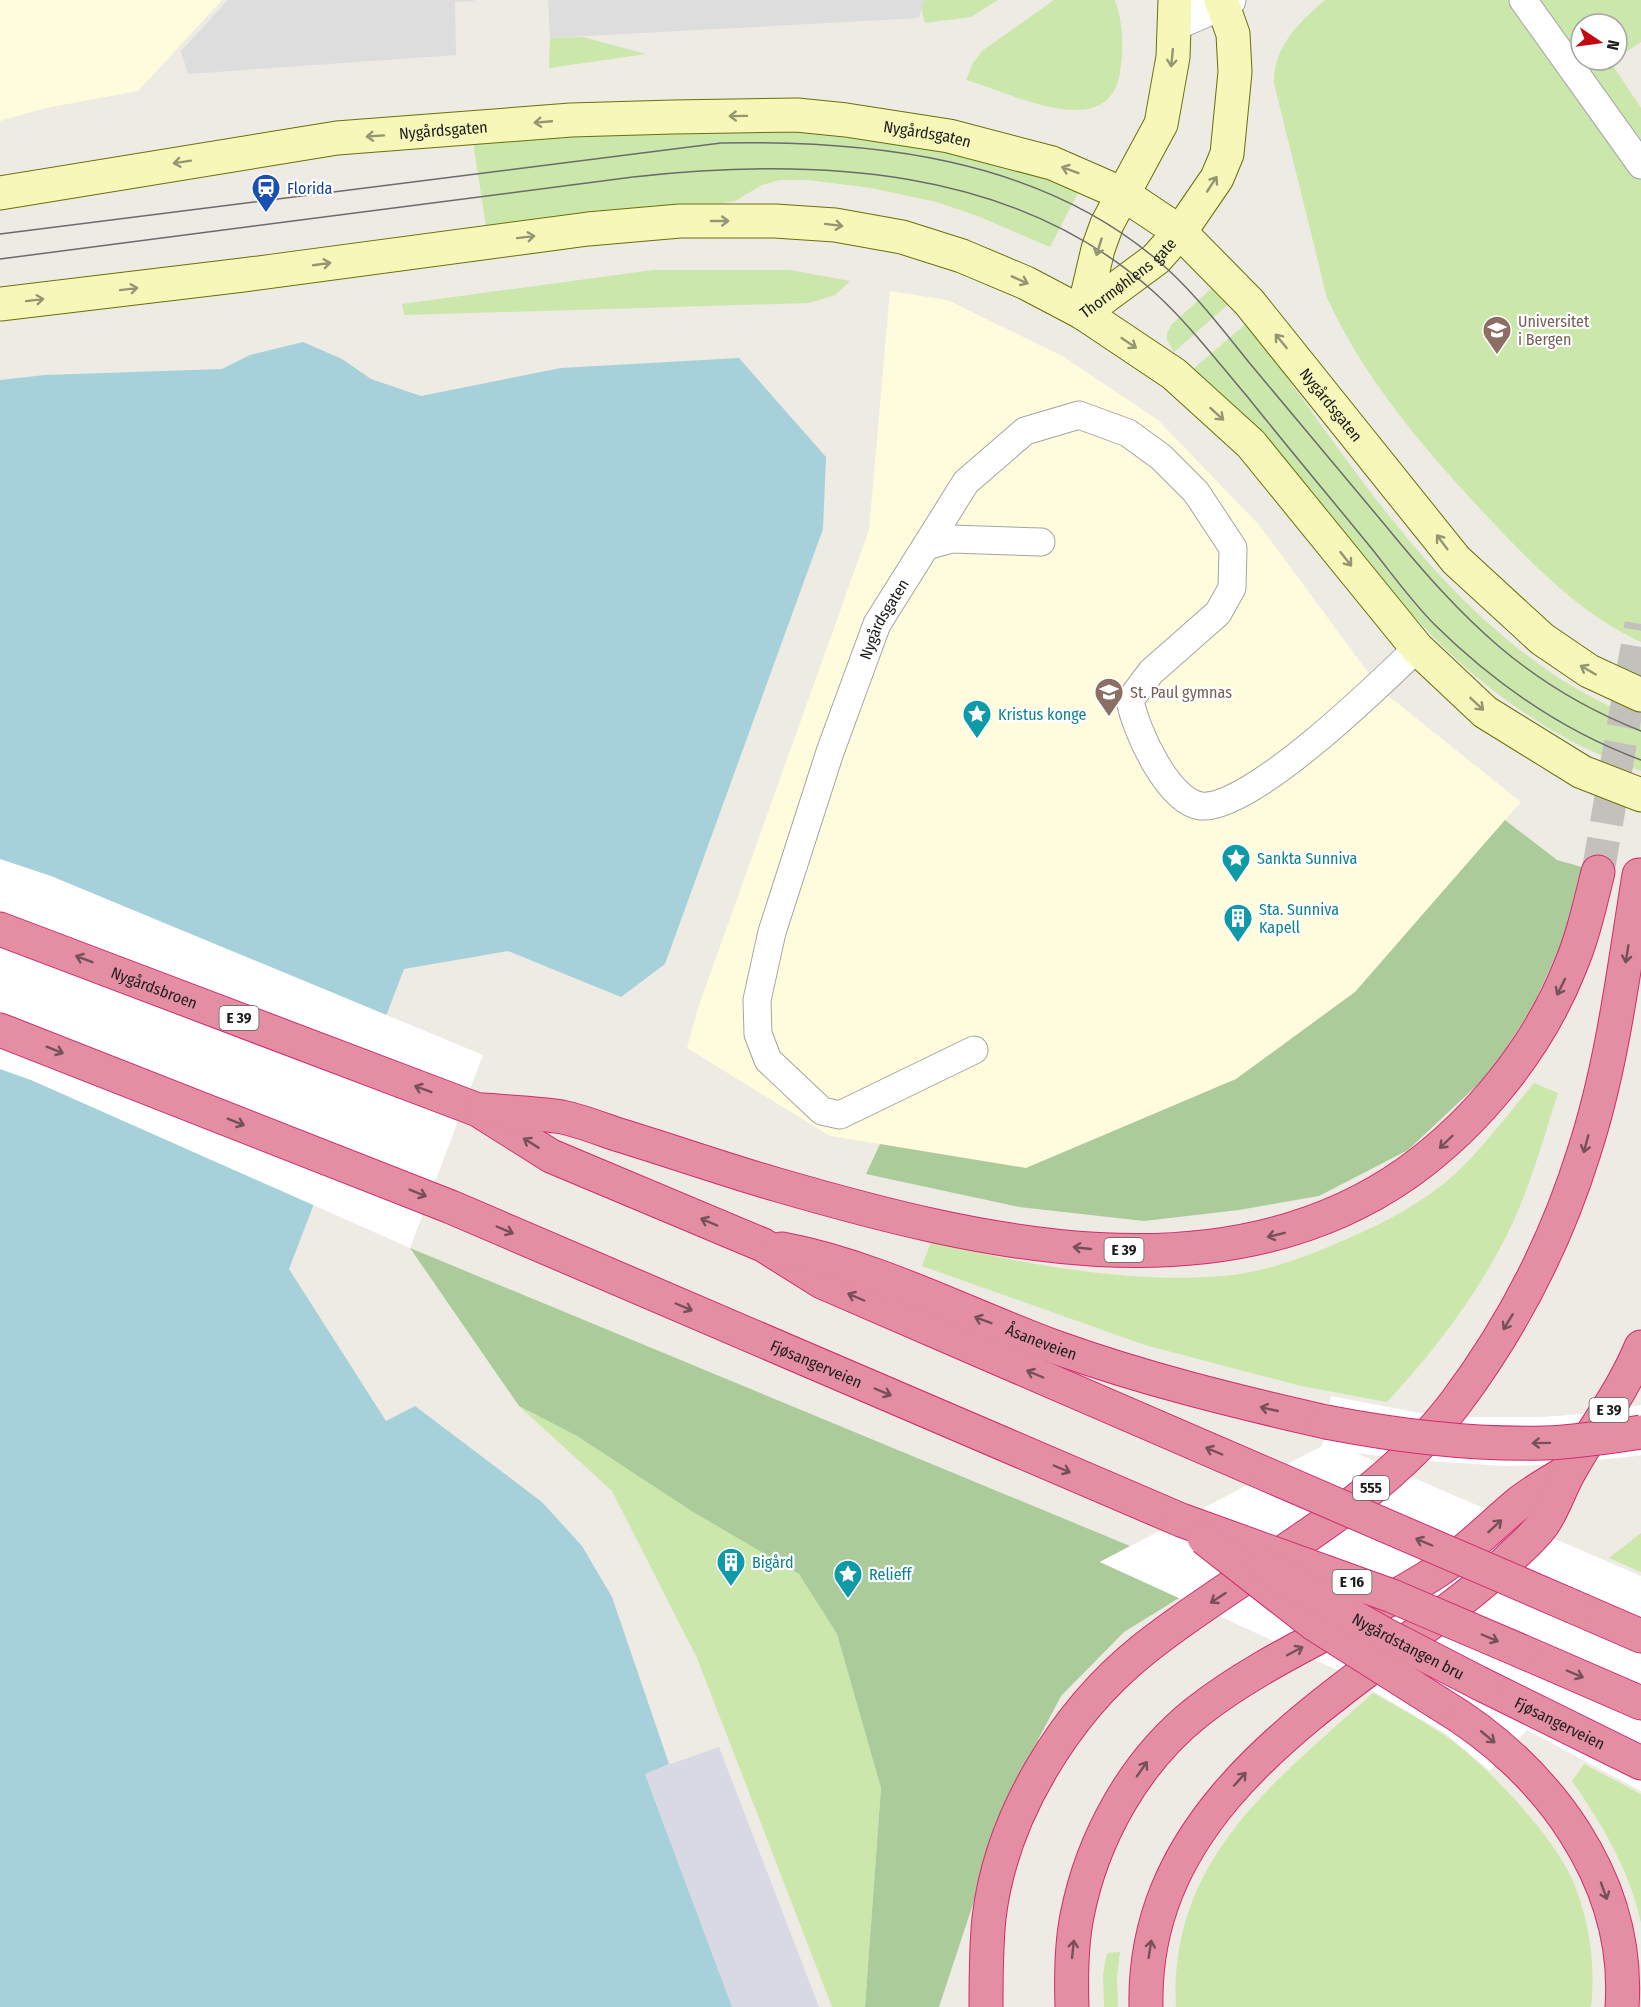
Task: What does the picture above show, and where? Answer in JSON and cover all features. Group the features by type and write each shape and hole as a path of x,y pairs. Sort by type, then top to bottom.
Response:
{"highway":[{"name":"E 39","path":"478,1110 563,1117 777,1185 961,1231 1112,1251 1183,1249 1250,1240 1282,1233 1333,1214 1386,1188 1435,1152 1475,1114 1544,1021 1570,968 1598,872"},
{"name":"555","path":"986,2007 990,1915 1000,1865 1027,1795 1063,1735 1093,1696 1142,1650 1293,1548 1409,1456 1454,1404 1491,1352 1527,1292 1557,1226 1585,1151 1605,1067 1639,875"},
{"name":"Nygårdsbroen","path":"0,929 478,1110"},
{"name":"Fjøsangerveien","path":"0,1030 451,1207 1181,1520"},
{"name":"E 39","path":"478,1110 551,1156 763,1245 822,1282 1641,1636"},
{"name":"Åsaneveien","path":"763,1245 829,1258 981,1319 1149,1378 1224,1399 1326,1422 1383,1433 1500,1443 1547,1443 1641,1432"},
{"name":"E 39","path":"1571,1469 1605,1418 1641,1347"},
{"path":"1072,2007 1071,1969 1077,1916 1094,1857 1118,1804 1152,1756 1196,1713 1229,1690 1430,1576 1479,1541 1521,1502 1571,1469"},
{"path":"1146,2007 1146,1977 1153,1931 1167,1890 1186,1850 1219,1802 1258,1759 1313,1712 1454,1606 1506,1562 1544,1524 1571,1469"},
{"name":"E 16","path":"1181,1520 1392,1596 1641,1703"},
{"name":"Nygårdstangen bru","path":"1181,1520 1384,1634 1481,1684"},
{"path":"1181,1520 1314,1624 1473,1724 1508,1753 1548,1796 1580,1837 1602,1886 1617,1930 1623,1983 1622,2007"},
{"name":"Fjøsangerveien","path":"1481,1684 1641,1763"}],"main road":[{"name":"Thormøhlens gate","path":"1083,313 1156,259 1180,232 1217,178 1227,154 1235,72 1233,34 1224,1"},
{"name":"Thormøhlens gate","path":"1083,313 1098,249 1107,224 1161,123 1168,94 1175,11"},
{"name":"Nygårdsgaten","path":"0,193 337,138 571,120 796,115 846,120 949,136 1006,150 1083,175 1123,194 1180,232 1249,302 1456,560 1542,639 1589,671 1641,695"},
{"path":"0,304 243,276 588,229 681,221 776,221 835,225 902,237 962,256 1026,283 1083,313 1174,374 1251,444 1417,648 1485,712 1582,772 1641,795"}],"street":[{"path":"1175,11 1224,1"}],"lane":[{"path":"1523,0 1641,165"},
{"name":"Nygårdsgaten","path":"974,1050 840,1115 822,1111 768,1060 758,1034 757,999 771,932 830,752 877,624 966,482 1025,431 1079,415 1128,433 1161,457 1196,492 1233,548 1232,588 1218,613 1151,672 1130,700 1134,721 1154,761 1183,798 1200,806 1217,805 1257,786 1360,703 1417,648"},
{"path":"926,546 952,539 1041,542"}],"shaded area":[{"path":"0,0 222,0 138,91 46,108 0,121"},
{"path":"228,0 474,1 455,2 456,55 188,74 181,51"},
{"path":"548,0 924,0 919,18 550,38"},
{"name":"St. Paul gymnas","path":"890,291 948,300 1064,357 1158,420 1260,526 1381,690 1521,802 1355,992 1236,1079 1026,1168 830,1136 687,1048 698,1008 869,530"},
{"path":"719,1747 819,2007 732,2007 645,1773"}],"green space":[{"path":"924,0 998,0 971,17 925,23 921,8"},
{"path":"1054,0 1115,0 1121,27 1122,54 1120,72 1112,94 1097,106 1078,110 1055,108 966,80 973,63 982,51"},
{"name":"Universitet i Bergen","path":"1325,0 1641,0 1641,42 1629,50 1629,12 1569,12 1569,72 1617,72 1641,108 1641,642 1619,631 1577,602 1521,552 1463,490 1398,413 1378,386 1342,328 1327,298 1274,83 1275,69 1283,46 1306,17"},
{"path":"583,37 646,54 549,68 550,38"},
{"path":"809,130 1002,160 1079,191 1050,247 980,217 937,202 871,188 808,180 780,180 762,185 735,201 717,204 486,226 473,142 571,136"},
{"path":"653,270 790,270 850,281 835,295 809,303 404,315 402,304"},
{"path":"1212,288 1231,302 1174,352 1167,340 1167,333 1172,324"},
{"path":"1247,323 1386,512 1423,557 1463,599 1506,638 1553,674 1585,694 1641,721 1641,771 1579,745 1550,729 1494,691 1468,670 1420,623 1392,591 1284,459 1225,397 1193,369"},
{"path":"1505,820 1557,860 1589,869 1566,933 1533,1006 1490,1073 1408,1150 1319,1196 1239,1210 1144,1221 1019,1207 866,1174 880,1144 1026,1168 1236,1079 1355,992"},
{"path":"1534,1083 1558,1093 1532,1175 1513,1222 1487,1271 1457,1317 1387,1402 1301,1386 1145,1345 922,1266 931,1242 1040,1265 1113,1275 1187,1278 1223,1276 1255,1271 1288,1262 1363,1232 1404,1211 1430,1194 1475,1154"},
{"path":"410,1248 1130,1546 1100,1562 1179,1598 1124,1632 1061,1696 1009,1795 939,2007 865,2007 881,1788 837,1634 799,1574 693,1512 577,1436 519,1406"},
{"path":"519,1406 577,1436 693,1512 799,1574 837,1634 881,1788 865,2007 832,2007 697,1658 612,1491"},
{"path":"1641,1533 1641,1572 1609,1558"},
{"path":"1373,1693 1444,1735 1478,1762 1533,1820 1548,1840 1571,1877 1587,1924 1593,1974 1591,2007 1176,2007 1178,1954 1190,1908 1209,1866 1235,1828 1266,1792"},
{"path":"1584,1764 1641,1794 1641,1923 1630,1885 1614,1849 1572,1781"},
{"path":"1120,1952 1117,1977 1118,2007 1104,2007 1103,1974 1107,1953"}],"water":[{"path":"303,342 342,359 371,379 421,396 561,368 739,358 826,457 823,529 665,964 621,997 508,951 404,969 289,1269 386,1421 415,1406 542,1502 582,1546 612,1597 669,1764 645,1774 732,2007 0,2007 0,380 45,375 222,369 250,355"}],"pier":[{"path":"0,859 51,876 483,1055 410,1248 31,1080 0,1069"},
{"path":"1331,1396 1420,1413 1465,1417 1541,1417 1583,1414 1641,1405 1641,1455 1637,1456 1548,1465 1504,1466 1412,1460 1356,1453 1641,1576 1641,1791 1527,1730 1490,1771 1445,1733 1335,1669 1100,1562 1322,1446"}],"tunnel":[{"path":"1598,872 1641,624"}],"tram line":[{"path":"0,234 721,143 836,146 893,152 950,162 1005,177 1059,198 1109,225 1170,271 1207,310 1413,559 1469,619 1498,646 1563,693 1641,731"},
{"path":"0,259 633,177 701,171 771,169 840,171 909,180 975,195 1039,218 1099,250 1155,293 1213,356 1435,625 1481,667 1531,704 1584,735 1641,760"}],"place":[{"name":"Florida","path":"266,214"},
{"name":"Universitet i Bergen","path":"1497,356"},
{"name":"St. Paul gymnas","path":"1109,718"},
{"name":"Kristus konge","path":"977,740"},
{"name":"Sankta Sunniva","path":"1236,884"},
{"name":"Sta. Sunniva Kapell","path":"1238,944"},
{"name":"Bigård","path":"731,1588"},
{"name":"Relieff","path":"848,1600"}]}
